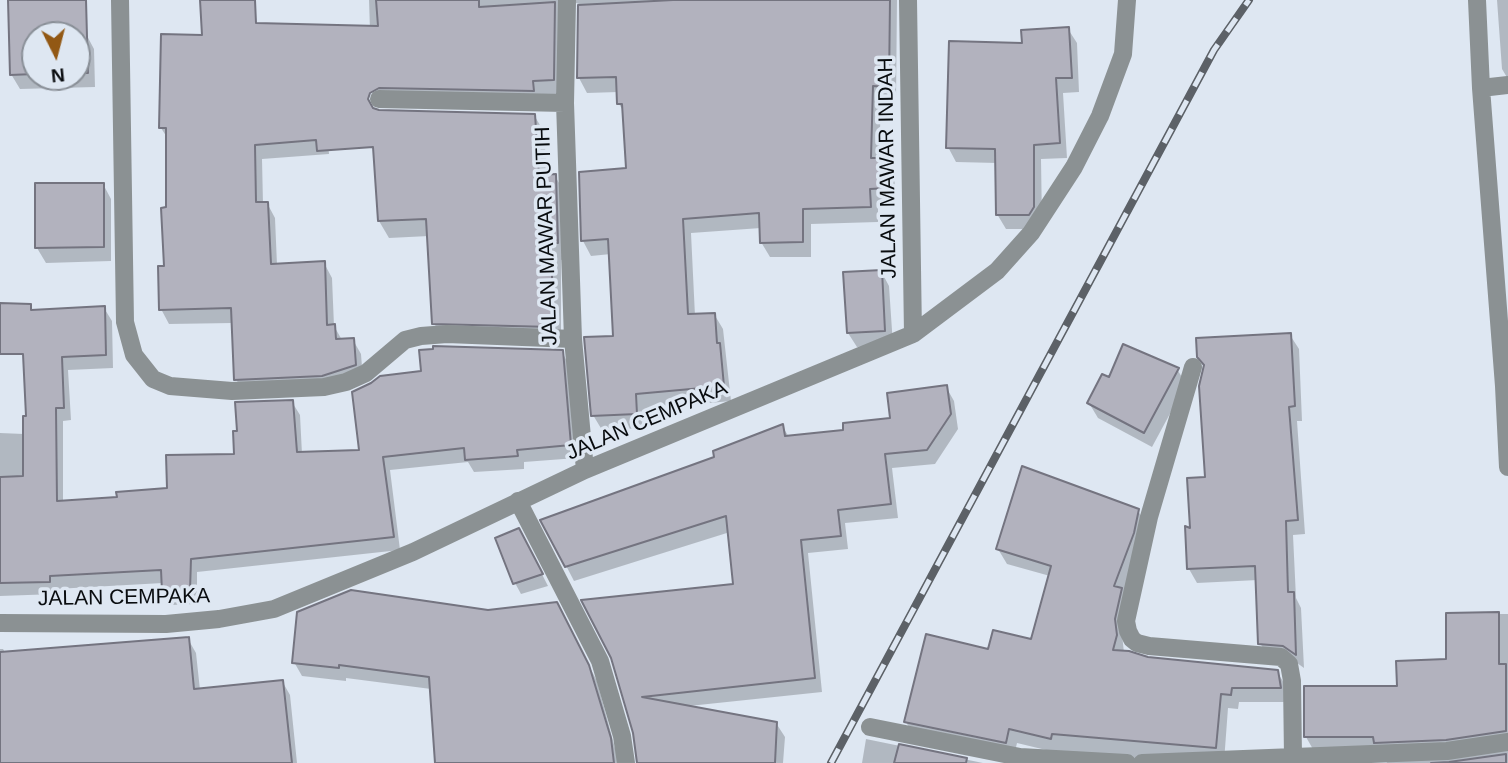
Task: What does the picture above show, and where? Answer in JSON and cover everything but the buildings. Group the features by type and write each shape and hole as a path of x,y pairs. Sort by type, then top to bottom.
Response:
{"street":[{"path":"120,0 125,322 134,355 153,379 170,386 232,391 324,387 346,383 366,373 405,340 421,336 447,334 573,339"},
{"name":"JALAN MAWAR PUTIH","path":"567,0 565,103 573,339 585,470"},
{"name":"JALAN MAWAR INDAH","path":"908,0 913,334"},
{"name":"JALAN CEMPAKA","path":"0,622 166,624 219,619 274,609 413,552 585,470 913,334 997,271 1031,233 1060,189 1100,116 1123,54 1127,0"},
{"path":"1477,0 1481,88 1506,387 1508,467"},
{"path":"1481,88 1508,85"},
{"path":"379,99 565,103"},
{"path":"1193,367 1146,530 1126,621 1128,631 1137,643 1150,646 1281,657 1289,664 1292,681 1293,757"},
{"path":"517,501 600,661 622,736 626,763"},
{"path":"870,727 1020,757 1127,763"},
{"path":"1142,763 1447,751 1508,743"}],"railway":[{"path":"831,763 1214,50 1249,0"}]}
